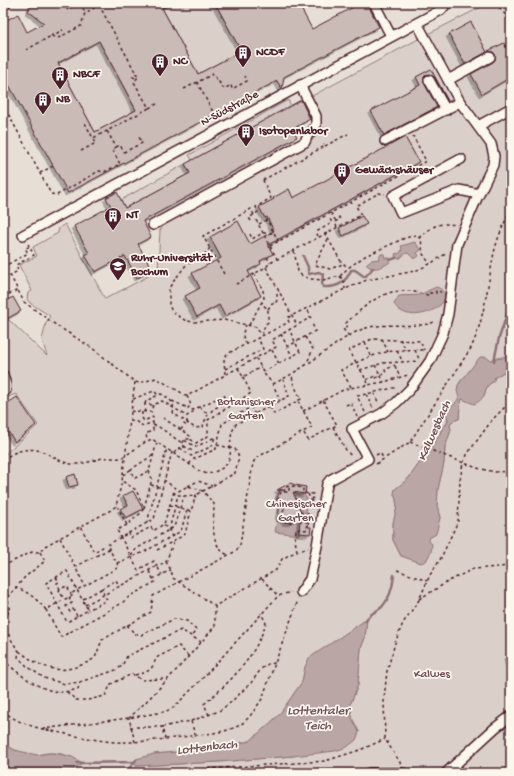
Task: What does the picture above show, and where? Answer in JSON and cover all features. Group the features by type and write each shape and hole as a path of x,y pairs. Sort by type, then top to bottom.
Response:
{"street":[{"path":"374,3 391,36"},
{"name":"N-Südstraße","path":"23,235 441,10 447,3"},
{"path":"301,592 310,579 327,484 330,480 368,458 352,429 381,414 396,403 410,389 436,350 443,333 448,314 457,244 493,166 494,156 491,144 460,102 417,23"},
{"path":"448,80 490,57"},
{"path":"429,80 446,110"},
{"path":"153,225 305,142 308,134 316,125 316,116 300,85"},
{"path":"385,141 460,102"},
{"path":"478,126 511,108"},
{"path":"461,159 393,196 401,213 459,190 479,194"},
{"path":"3,375 6,385 6,390 3,392"},
{"path":"446,773 495,728 511,716"},
{"path":"369,773 403,770"}],"path":[{"path":"51,36 58,38 81,26 85,13 80,3"},
{"path":"85,13 103,3"},
{"path":"496,3 511,22"},
{"path":"100,5 137,73 138,76 136,78 133,77 134,74 137,74 138,77 134,82 148,108"},
{"path":"26,50 63,30"},
{"path":"184,89 213,74 224,89 230,85 232,89 247,81 245,76"},
{"path":"198,81 213,112"},
{"path":"3,85 5,91"},
{"path":"3,88 5,88 5,91"},
{"path":"3,104 51,194 56,195 99,172 104,172 120,164 112,149 120,145 123,147 124,152 142,143 138,135"},
{"path":"93,138 157,104"},
{"path":"80,151 96,143 85,123"},
{"path":"270,246 426,161 409,129"},
{"path":"107,130 116,147"},
{"path":"251,221 249,218 258,212 256,207 271,198 262,179 324,145 348,134"},
{"path":"40,173 53,166"},
{"path":"236,284 266,267 270,263 360,215 356,206 379,193 393,196"},
{"path":"224,274 203,236 251,209 254,214"},
{"path":"381,462 410,442 462,363 478,332 498,236 511,209"},
{"path":"331,213 335,220 340,219 335,222 337,227"},
{"path":"318,237 316,232 332,223 329,217"},
{"path":"256,220 278,259"},
{"path":"258,224 267,220 279,242"},
{"path":"419,238 427,231 442,223 465,226"},
{"path":"250,234 252,239 263,233 274,233"},
{"path":"325,233 343,264 348,268"},
{"path":"294,251 298,271 310,279 322,280 340,276 348,268 365,256 405,238 416,235 421,239 423,254 430,264"},
{"path":"328,239 316,265 330,269 343,264"},
{"path":"226,374 224,359 227,354 289,322 287,318 292,315 367,280 415,271 443,256 457,244"},
{"path":"3,267 28,253 25,248 29,247 34,256 16,265 18,271 3,279"},
{"path":"210,248 203,256 186,265 169,288 168,297 172,312 186,321 195,322 224,320 250,325 256,327 262,336"},
{"path":"267,257 270,263"},
{"path":"266,267 297,325"},
{"path":"250,325 264,298 263,290 254,274"},
{"path":"10,275 24,302 92,348 135,382 140,383 156,378 187,396 191,405 188,408"},
{"path":"340,276 344,282 345,289"},
{"path":"258,290 261,287"},
{"path":"3,297 18,290"},
{"path":"349,336 343,329 348,325 346,323 370,302 391,292 403,290 429,295 429,293 436,293 436,291 443,292"},
{"path":"262,336 265,325 268,322 268,309 272,303 275,304 277,300 277,293 279,291"},
{"path":"262,302 268,309"},
{"path":"187,396 272,350 276,347 272,340 311,317 307,308"},
{"path":"273,384 292,374 349,336 364,329 379,325 432,324 448,314"},
{"path":"287,347 315,331 312,323"},
{"path":"246,325 242,332 242,337 246,344"},
{"path":"264,372 300,352 289,329"},
{"path":"281,334 292,356"},
{"path":"305,337 313,349 306,365"},
{"path":"225,369 263,349 258,338"},
{"path":"368,384 349,350 372,339 381,338 420,341 424,350"},
{"path":"381,338 388,352"},
{"path":"400,339 406,350"},
{"path":"365,342 371,356"},
{"path":"272,350 279,364"},
{"path":"351,387 341,370 371,356 397,350 436,350"},
{"path":"397,350 403,362"},
{"path":"360,370 376,365 420,361 415,350"},
{"path":"256,358 273,384 280,401"},
{"path":"394,363 401,378"},
{"path":"376,365 384,382"},
{"path":"366,380 375,376 376,378 381,376 386,373 385,370 395,365"},
{"path":"243,377 261,367"},
{"path":"163,418 190,436 190,439 196,443 208,436 208,420 251,393 238,368"},
{"path":"303,411 345,389 401,378 424,369"},
{"path":"270,407 274,414 301,399 293,383 292,374"},
{"path":"3,460 9,455 20,450 31,449 45,452 69,465 79,464 103,458 120,458 152,439 201,472 208,474 213,473 227,465 230,460 232,430 236,424 289,396 283,379"},
{"path":"40,552 45,546 116,506 123,475 135,382"},
{"path":"366,414 357,396 403,386"},
{"path":"132,399 154,391 158,395"},
{"path":"374,393 381,407"},
{"path":"148,440 146,434 153,430 153,417 144,421 142,418 145,404 146,401 158,395 162,394 170,399 174,408 173,413 195,428 203,427 205,417 227,402"},
{"path":"366,394 374,410"},
{"path":"187,416 193,412 193,410 224,395 230,406"},
{"path":"304,432 308,440 337,425 323,400"},
{"path":"7,598 10,606 10,612 4,619 5,626 13,644 19,651 42,666 55,670 72,668 86,664 96,658 102,640 151,612 153,596 236,552 240,545 256,458 312,428 298,401"},
{"path":"403,770 385,739 384,699 387,671 395,643 403,623 419,600 427,581 441,558 458,521 460,480 463,463 468,453 492,420 511,401"},
{"path":"145,404 153,405 162,402 187,416"},
{"path":"172,402 193,410"},
{"path":"346,405 350,402 358,418"},
{"path":"131,411 151,412 153,405"},
{"path":"200,407 203,411 209,413"},
{"path":"189,464 194,459 216,449 222,424 251,407 255,415"},
{"path":"187,416 188,423"},
{"path":"130,420 143,426 153,422"},
{"path":"181,430 184,424 187,426 188,423"},
{"path":"153,425 159,427 194,452"},
{"path":"333,427 346,450 358,464"},
{"path":"180,448 191,456 212,446 215,437 198,446"},
{"path":"182,443 185,438 190,439"},
{"path":"184,440 196,447 198,446 203,450"},
{"path":"158,442 149,471 152,479 144,508 141,513 127,525 117,530 138,570 154,561 162,575"},
{"path":"410,442 477,468 495,472 511,471"},
{"path":"173,494 184,496 196,495 236,474 239,457 235,449 217,445"},
{"path":"81,527 94,552 154,519 173,452 181,447 184,448 184,446"},
{"path":"147,523 167,448"},
{"path":"380,453 384,459"},
{"path":"123,475 154,455"},
{"path":"130,470 135,478 149,471"},
{"path":"129,532 130,538 151,527 153,531 164,524 175,488 164,480"},
{"path":"122,481 136,490 144,508"},
{"path":"173,494 198,481 212,486"},
{"path":"151,485 162,488"},
{"path":"188,486 203,491 214,504 213,529 221,550 229,555"},
{"path":"284,492 285,487 288,486 303,488 303,493 307,493 313,494 312,503 307,493"},
{"path":"282,521 281,514 286,508 282,507 282,504 278,501 281,492 289,491 289,488 293,486"},
{"path":"169,530 178,495"},
{"path":"157,550 185,534 196,495"},
{"path":"131,556 136,549 174,527 184,496"},
{"path":"170,505 191,511"},
{"path":"116,506 127,525"},
{"path":"117,563 131,556 144,552 181,531 187,510"},
{"path":"297,551 295,535 296,529 306,530 308,522 307,511"},
{"path":"300,513 308,515"},
{"path":"281,516 285,517 288,522 293,522 294,520 308,522"},
{"path":"85,605 166,562 174,541 169,530 164,524"},
{"path":"60,538 85,586"},
{"path":"46,610 72,596 71,594 77,590 120,567 107,545"},
{"path":"215,606 276,570 282,559 297,551 317,546"},
{"path":"75,568 109,549"},
{"path":"3,566 32,552 40,552"},
{"path":"3,603 25,577 45,561 40,552"},
{"path":"166,562 171,570 173,578 215,606"},
{"path":"419,600 451,580 473,569 511,566"},
{"path":"153,579 171,570"},
{"path":"397,570 427,581"},
{"path":"88,610 66,571 46,583 67,622 107,600 101,589"},
{"path":"15,587 32,595 39,601 46,610 61,637 122,603 130,596 155,582 149,571"},
{"path":"56,577 59,582 56,583 64,600"},
{"path":"262,579 278,596"},
{"path":"82,599 116,580 120,586"},
{"path":"60,589 67,586 71,594"},
{"path":"3,711 21,723 42,729 114,742 135,742 165,739 221,731 237,726 254,712 262,699 301,592 290,592 278,596 206,675 172,709 129,718 42,729"},
{"path":"69,597 72,603 66,606 70,612 73,610 77,616"},
{"path":"129,718 189,657 215,626 215,606"},
{"path":"209,715 204,704 239,672 262,636 266,623 261,613"},
{"path":"127,625 135,634 141,635 174,619 187,621 196,630 192,636"},
{"path":"19,651 18,657 28,667 44,678 65,684 80,682 116,670 122,666 127,656 181,630 201,642"},
{"path":"67,692 76,700 88,700 105,696 111,684 132,674 135,675 149,671 154,665 156,658 179,646 189,657"},
{"path":"3,660 33,683 58,692 67,692 78,689 80,682"},
{"path":"130,727 162,727 191,721 220,711 230,704 251,683 261,669 268,664 275,663"},
{"path":"135,675 142,680 167,680"},
{"path":"129,718 130,727 135,742"},
{"path":"191,721 195,735"},
{"path":"162,727 165,739"},
{"path":"148,773 325,761 360,750 385,739"}],"shaded area":[{"name":"Ruhr-Universität Bochum","path":"3,3 484,3 485,5 310,97 319,125 315,138 310,143 160,230 158,271 106,299 65,224 58,233 33,247 37,256 19,266 32,291 30,303 50,316 76,363 3,541"}],"green space":[{"path":"172,3 215,3 241,51 198,74 162,8"},
{"name":"Botanischer Garten","path":"484,3 511,3 511,352 503,357 485,362 459,383 459,397 456,404 449,408 447,424 443,426 439,436 408,479 395,490 394,494 397,507 393,523 393,540 401,556 429,541 429,538 440,518 437,505 438,489 444,463 445,447 451,430 450,425 453,421 459,419 462,399 485,395 487,387 493,382 495,377 511,368 511,661 504,659 511,685 511,773 419,773 413,768 327,770 326,773 3,773 67,772 81,763 70,756 61,754 48,753 36,755 22,753 3,743 3,456 38,425 16,394 3,399 3,323 9,320 47,356 42,340 46,323 50,316 30,303 27,299 28,293 32,291 19,265 37,256 33,247 58,233 59,228 65,224 105,299 158,271 160,230 167,221 310,143 317,132 318,121 310,97 485,5","holes":["367,619 365,638 361,648 358,685 350,705 352,718 359,732 293,756 219,762 136,766 154,754 222,747 250,741 279,715 302,682 305,667 334,642"]},
{"path":"99,41 136,110 95,132 58,63"},
{"path":"288,100 291,106 196,158 200,167 189,162 192,160 189,155"},
{"path":"185,164 190,173 125,208 121,200"}],"water":[{"path":"415,242 421,250 417,253 419,256 414,259 408,253 399,259 395,256 396,253 398,254 401,252 401,246"},
{"path":"381,254 384,254 385,258 390,258 390,262 384,266 374,268 371,268 366,264 371,260 379,259"},
{"path":"437,287 443,292 445,298 436,308 428,312 409,314 398,309 394,304 399,296 419,295"},
{"path":"511,352 511,368 495,377 479,401 474,404 462,399 459,419 453,421 450,425 451,430 445,447 444,463 438,489 437,505 440,518 436,534 429,538 429,541 432,544 431,552 426,561 421,563 401,556 393,540 393,523 397,507 394,494 395,489 408,479 439,436 443,426 447,424 448,419 446,414 459,397 457,391 458,385 480,357 486,357 490,360 503,358"},
{"path":"297,491 297,495 304,494 308,501 306,513 298,510 297,519 293,518 282,493"},
{"path":"277,521 293,523 294,521 305,523 300,526 298,535 275,532"},
{"name":"Lottentaler Teich","path":"367,619 365,638 361,648 358,685 350,705 352,718 359,732 356,740 347,747 335,751 293,756 219,762 136,766 134,762 136,759 154,754 222,747 250,741 279,715 302,682 305,667 309,658"},
{"path":"3,743 14,750 37,755 50,753 72,757 81,762 81,764 73,770 67,772 3,773"}],"building":[{"path":"32,3 67,3 67,10 80,3 172,3 162,8 198,74 241,51 215,3 298,3 312,29 361,3 367,3 379,27 284,77 282,89 277,81 68,193 3,74 3,22 18,14 27,32 44,23 28,11","holes":["99,41 136,110 95,132 58,63"]},
{"path":"471,22 487,52 465,64 449,34"},
{"path":"504,43 511,56 511,77 482,94 471,74 493,62 495,60 495,54 488,51"},
{"path":"431,69 448,101 434,77 429,74 426,75 424,77 424,83 437,107 384,135 371,111 420,85 416,77"},
{"path":"301,100 310,119 293,129 297,137 143,221 151,237 138,244 152,270 137,278 125,256 95,272 85,255 89,253 74,226 111,206 106,198 117,192 125,208 190,173 185,164"},
{"path":"405,137 419,162 268,245 273,254 260,261 261,264 248,271 261,296 225,316 219,305 197,317 185,296 200,288 192,273 221,258 210,237 238,221 250,244 274,231 267,217 265,218 259,207 289,189 293,198"},
{"path":"362,216 367,224 343,236 339,228"},
{"path":"13,297 21,311 3,321 3,302"},
{"path":"17,397 36,425 15,442 3,424 3,406"},
{"path":"75,474 78,485 69,487 66,477"},
{"path":"290,483 306,487 305,494 293,492 302,514 290,523 278,518 280,505 276,501 280,490 277,490"},
{"path":"133,491 143,509 126,518 120,509 128,505 123,496"},
{"path":"300,519 309,520 308,527 311,527 310,534 299,533"}],"waterway":[{"path":"303,256 308,267 309,274 319,272 323,274 323,287 333,287 340,284 349,275 351,270 355,270 365,277 373,268"},
{"path":"390,260 396,258"},
{"name":"Kalwesbach","path":"494,361 499,338 511,302"},
{"name":"Kalwesbach","path":"365,621 369,616 382,607 387,600 391,592 394,575"},
{"name":"Lottentaler Teich","path":"127,771 136,760"},
{"name":"Lottentaler Teich","path":"77,763 134,762"}],"place":[{"name":"NCDF","path":"243,68"},
{"name":"NC","path":"160,77"},
{"name":"NBCF","path":"60,90"},
{"name":"NB","path":"43,115"},
{"name":"Isotopenlabor","path":"246,147"},
{"name":"Gewächshäuser","path":"342,186"},
{"name":"NT","path":"113,231"},
{"name":"Ruhr-Universität Bochum","path":"118,281"}],"park label":[{"name":"Chinesischer Garten","path":"296,512"},
{"name":"Kalwes","path":"432,675"}],"water label":[{"name":"Lottenbach","path":"207,748"}]}
